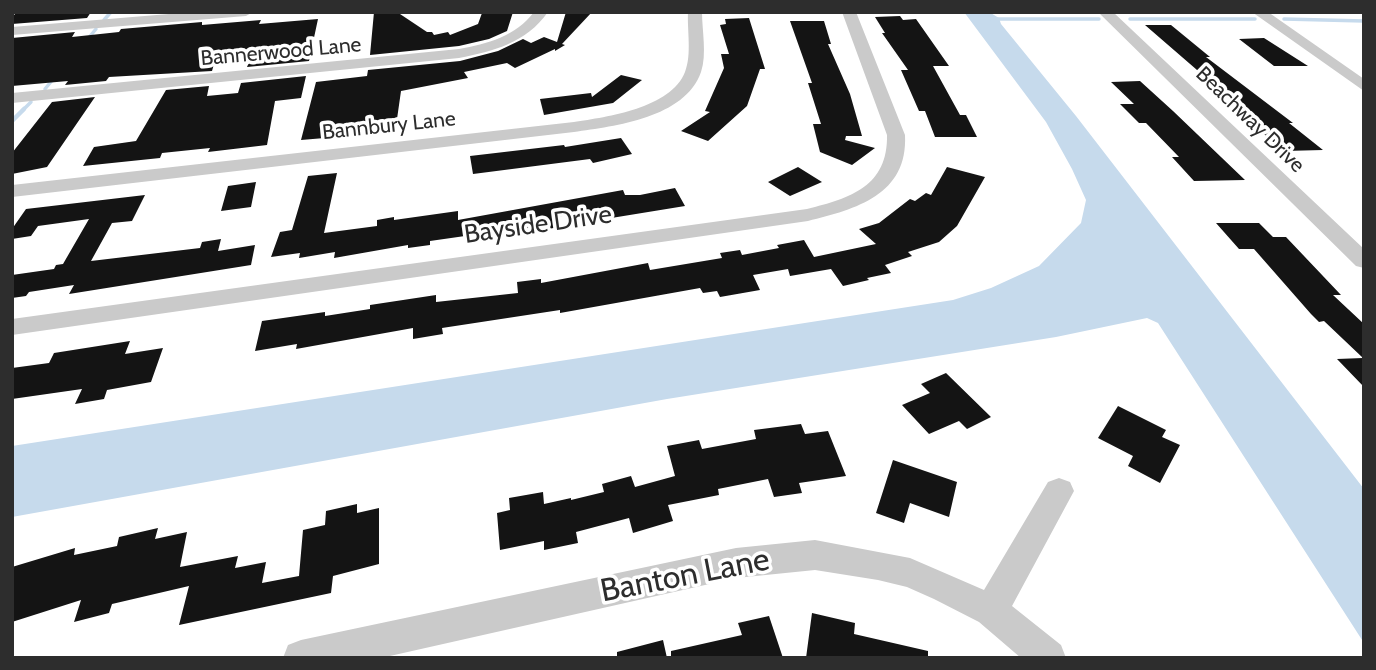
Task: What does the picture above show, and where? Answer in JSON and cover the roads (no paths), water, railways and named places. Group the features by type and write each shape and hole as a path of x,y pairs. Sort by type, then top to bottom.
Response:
{"street":[{"path":"12,31 246,12"},
{"name":"Bannerwood Lane","path":"12,98 447,56 487,47 510,37 529,26 541,12"},
{"name":"Bannbury Lane","path":"12,191 574,127 625,118 668,100 691,78 694,68 695,12"},
{"name":"Bayside Drive","path":"12,327 796,217 845,205 881,183 893,169 899,151 896,135 849,12"},
{"name":"Beachway Drive","path":"1105,12 1364,261"},
{"path":"1259,12 1364,86"},
{"path":"991,610 1059,491"},
{"name":"Banton Lane","path":"301,658 736,563 816,555 849,559 910,573 991,610 1048,658"}],"water":[{"path":"964,12 989,12 999,18 1364,489 1364,643 1158,323 1147,318 1056,337 667,399 12,517 12,446 953,300 991,288 1039,266 1081,223 1086,200 1046,122"}],"waterway":[{"path":"104,20 111,12"},
{"path":"992,19 1099,19"},
{"path":"1130,19 1255,19"},
{"path":"1284,19 1364,21"},
{"path":"86,41 96,29"},
{"path":"45,89 54,78"},
{"path":"12,121 31,102"}]}
